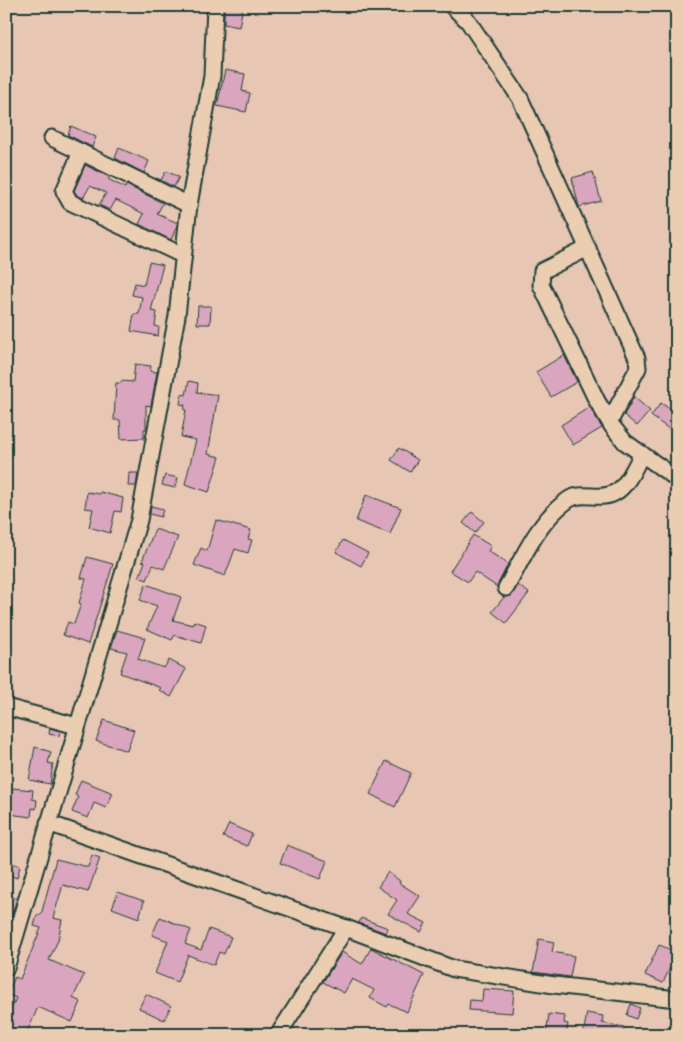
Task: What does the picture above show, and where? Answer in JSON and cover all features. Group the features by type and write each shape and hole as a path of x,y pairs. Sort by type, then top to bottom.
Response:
{"street":[{"path":"6,968 139,520 177,316 182,255 189,205 212,76 215,6"},
{"path":"452,6 468,22 520,98 638,358 638,368 610,421"},
{"path":"52,138 189,205"},
{"path":"81,152 64,191 70,202 182,255"},
{"path":"588,248 542,271 541,285 597,401 610,421 625,442 677,479"},
{"path":"506,588 531,543 549,517 568,500 578,496 607,496 617,492 642,454"},
{"path":"6,707 77,726"},
{"path":"48,824 346,928 454,969 554,985 677,999"},
{"path":"278,1035 346,928"}],"building":[{"path":"224,6 243,6 239,27 224,24"},
{"path":"225,70 245,74 242,91 250,93 246,112 217,106"},
{"path":"71,126 96,137 92,147 68,135"},
{"path":"119,148 149,161 144,173 115,158"},
{"path":"85,165 110,177 108,179 125,188 126,185 163,203 157,214 178,223 171,240 139,224 144,214 116,200 110,210 99,205 106,193 90,186 83,198 77,195 74,191"},
{"path":"166,171 179,177 174,187 156,178 161,180"},
{"path":"593,172 601,201 579,207 572,178"},
{"path":"149,262 163,265 151,311 157,312 155,326 159,327 158,336 131,331 134,314 139,314 142,297 132,295 135,283 144,285"},
{"path":"198,306 211,306 210,324 197,324"},
{"path":"564,355 577,382 551,397 536,372"},
{"path":"135,364 151,366 150,371 157,372 151,406 146,405 144,438 121,439 120,420 114,420 116,383 121,383 122,381 133,382"},
{"path":"189,381 198,383 197,392 218,395 208,454 220,457 209,492 185,484 196,440 181,437 186,410 184,410 185,405 180,404 182,394 186,395"},
{"path":"634,397 650,411 637,426 624,415"},
{"path":"661,403 677,414 677,418 669,429 651,416"},
{"path":"590,407 602,428 573,445 561,425"},
{"path":"399,448 418,460 410,472 391,460"},
{"path":"129,473 138,473 136,486 128,486"},
{"path":"165,475 178,478 175,488 162,485"},
{"path":"87,492 100,494 100,492 123,498 121,512 115,511 110,533 89,527 93,509 85,508"},
{"path":"366,495 401,508 390,534 356,521"},
{"path":"151,506 163,509 161,517 150,514"},
{"path":"472,512 484,522 475,533 463,523"},
{"path":"216,520 251,530 248,539 252,540 248,553 235,549 225,576 194,565 201,548 207,551"},
{"path":"155,529 178,537 164,569 153,565 147,580 139,577 145,562 142,561"},
{"path":"473,535 491,546 488,551 508,564 497,587 475,572 468,582 450,571"},
{"path":"343,540 368,553 361,566 336,552"},
{"path":"87,557 113,564 88,644 63,635 68,622 74,624 81,604 79,603 86,579 81,578"},
{"path":"146,584 181,597 173,620 193,625 194,621 206,625 201,643 175,635 172,640 147,629 157,606 140,600"},
{"path":"518,585 529,593 506,623 492,612 504,597 511,596"},
{"path":"117,630 145,638 138,659 164,668 169,660 186,669 171,697 159,690 161,688 120,673 127,652 111,648"},
{"path":"104,720 134,730 127,751 96,741"},
{"path":"50,728 60,731 59,736 49,734"},
{"path":"35,747 51,752 48,763 53,764 50,784 29,780"},
{"path":"386,761 411,773 395,807 370,794"},
{"path":"81,780 113,793 106,808 94,803 88,818 72,812 78,797 75,795"},
{"path":"12,788 33,790 32,799 37,800 36,809 32,808 31,817 9,814"},
{"path":"229,824 252,834 247,846 223,837"},
{"path":"287,845 327,861 320,879 280,863"},
{"path":"92,855 100,858 88,892 63,885 53,918 62,920 58,940 49,960 84,975 73,998 81,1002 72,1022 38,1007 26,1035 6,1035 6,1021 16,998 7,994 15,977 20,979 41,928 34,926 37,915 41,915 56,859 88,867"},
{"path":"10,862 20,866 17,878 6,874"},
{"path":"388,872 400,881 399,883 420,896 408,914 426,923 421,932 388,914 397,900 378,887"},
{"path":"118,892 144,901 139,918 112,908"},
{"path":"6,894 17,899 7,928 6,928"},
{"path":"160,917 191,930 185,944 201,950 209,929 231,937 224,954 219,952 214,965 188,955 177,982 155,973 168,941 152,935"},
{"path":"361,918 388,928 386,933 359,923"},
{"path":"539,939 554,942 552,952 574,956 570,977 533,972"},
{"path":"659,945 677,952 663,983 645,975"},
{"path":"371,948 424,975 407,1012 389,1004 387,1007 370,998 374,990 352,979 344,993 323,982 342,952 362,964"},
{"path":"483,989 514,991 512,1013 469,1010 470,1000 482,1001"},
{"path":"146,994 171,1006 164,1020 139,1008"},
{"path":"631,1004 640,1008 636,1019 627,1015"},
{"path":"587,1013 603,1016 602,1023 624,1027 622,1035 583,1035"},
{"path":"549,1014 565,1016 564,1023 568,1024 566,1035 546,1035"}]}
